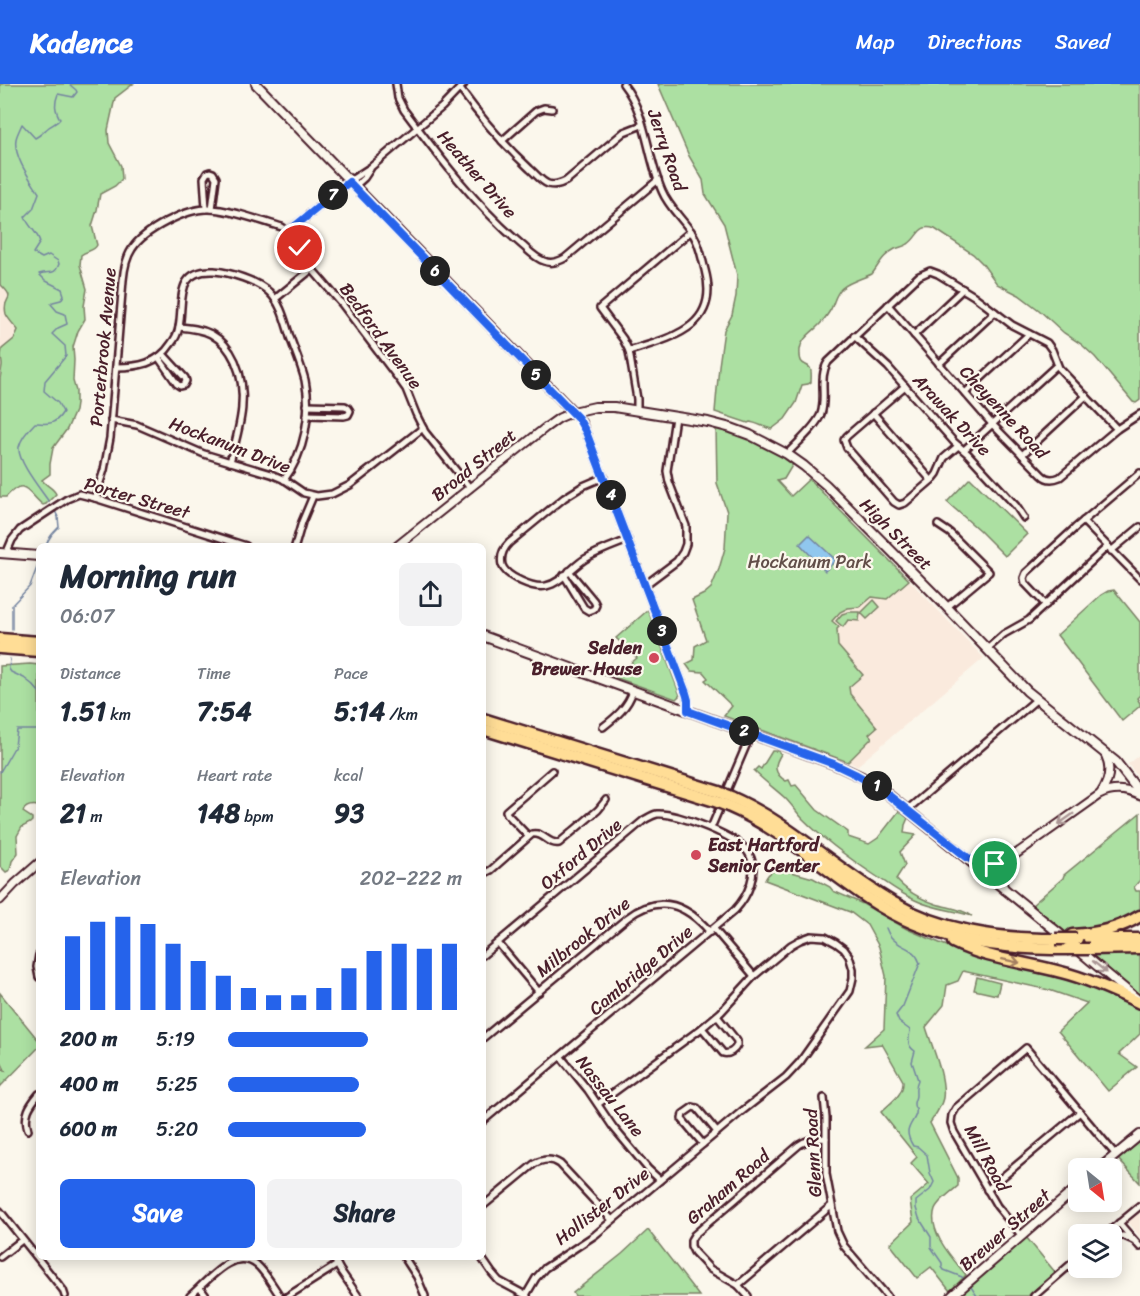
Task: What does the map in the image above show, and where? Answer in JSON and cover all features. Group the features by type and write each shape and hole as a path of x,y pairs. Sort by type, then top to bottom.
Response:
{"highway":[{"path":"0,639 36,642"},
{"path":"0,648 36,651"},
{"path":"0,656 36,656"},
{"path":"486,720 717,797 774,820 877,892 913,913 948,926 1004,937 1140,939"},
{"path":"486,730 717,797"},
{"path":"729,802 779,834 881,907 937,933 1002,947 1140,948"},
{"path":"1074,937 1108,930 1140,916"},
{"path":"937,933 973,951 1076,976 1140,1003"}],"main road":[{"path":"255,84 573,412"},
{"name":"High Street","path":"573,412 603,406 713,423 760,439 787,454 825,485 1023,687 1118,765 1140,795"},
{"path":"3,554 36,556"},
{"path":"486,637 855,774 878,787 961,853 1119,983 1140,1003"},
{"path":"1112,1158 1140,1135"},
{"name":"Brewer Street","path":"952,1296 1068,1195"}],"street":[{"path":"396,84 397,97 401,105 418,128"},
{"name":"Jerry Road","path":"623,84 633,100 667,202 698,243 708,279 708,294 701,314 690,327 677,335 629,351"},
{"path":"209,209 282,227 289,231 352,184 364,178 371,167 442,107 462,86 502,141 542,180 551,185 567,180 624,132 642,125"},
{"path":"502,141 535,112 543,108 552,109"},
{"name":"Heather Drive","path":"418,128 491,217 536,257 547,262 565,258 658,180"},
{"path":"210,172 216,178 209,209 204,178 210,172"},
{"name":"Porterbrook Avenue","path":"95,498 105,464 111,420 126,261 141,238 154,229 186,213 209,209"},
{"name":"Bedford Avenue","path":"289,231 312,268 406,389 423,428 470,488"},
{"path":"637,410 629,351 600,308 691,231"},
{"path":"275,299 312,268"},
{"path":"787,454 820,416 825,365 919,276 928,271 937,273 1012,325 1049,344 1061,371 1117,429"},
{"path":"116,367 140,366 161,356 173,341 179,327 183,288 191,277 201,273 219,272 252,281 265,288 275,299 281,311 303,372 308,405 301,445 294,464 284,480"},
{"path":"914,335 963,290"},
{"name":"Cheyenne Road","path":"888,305 992,424 1044,477 1056,478 1117,429 1140,414"},
{"path":"939,363 995,312"},
{"path":"179,327 202,330 216,337 227,347 236,364 242,383 242,409 230,462"},
{"path":"965,393 1029,334"},
{"name":"Arawak Drive","path":"854,336 884,363 958,446 1016,506 1024,518"},
{"path":"161,356 185,378 184,385 178,385 161,356"},
{"path":"964,450 1057,364"},
{"path":"905,386 846,437 844,442 847,448 897,504 905,503 931,480 937,474 944,458 958,446"},
{"path":"1022,455 1086,396"},
{"path":"307,415 344,416 350,411 345,406 308,405"},
{"path":"573,412 584,427 604,477 687,696 688,711"},
{"name":"Broad Street","path":"401,543 544,428 573,412"},
{"path":"873,413 931,480"},
{"path":"645,585 677,561 686,544 686,526 666,469 675,417"},
{"name":"Hockanum Drive","path":"111,420 139,426 196,451 266,472 313,496"},
{"path":"296,543 313,496 329,495 348,486 423,428"},
{"path":"1046,605 1026,584 1025,575 1083,521 1140,473"},
{"path":"604,477 582,486 564,498 509,543 503,551 502,565 514,578 543,586 552,584 594,554 628,540"},
{"name":"Porter Street","path":"3,554 20,530 66,499 79,494 237,543"},
{"path":"1083,521 1140,579"},
{"path":"938,525 950,533 989,572 947,607"},
{"path":"987,649 1004,634 1029,620 1109,549 1140,527"},
{"path":"564,575 585,609 593,610 595,602 569,571"},
{"path":"603,727 623,710 633,691"},
{"path":"907,810 1037,699"},
{"path":"711,828 751,734"},
{"path":"1099,795 1107,784 1110,770 1105,754"},
{"path":"528,836 506,811 552,771"},
{"path":"961,853 975,861 987,864 999,863 1009,859 1099,795 1120,790 1140,795"},
{"path":"486,872 534,833 558,844 598,810 606,800"},
{"name":"Oxford Drive","path":"486,953 649,817 663,814 711,828"},
{"name":"Cambridge Drive","path":"486,1119 712,931 741,903 749,887 753,867 750,856 742,844 711,828"},
{"path":"1006,891 1001,875 1009,859"},
{"path":"0,900 36,866"},
{"name":"Milbrook Drive","path":"486,1036 630,916 647,906 661,903 684,910 712,931 754,976"},
{"name":"Hollister Drive","path":"527,1296 536,1278 545,1268 591,1237 798,1065 847,996 853,982 849,956 842,947 828,939 814,936 794,943 754,976 717,1016 598,1104"},
{"path":"498,943 539,992"},
{"path":"702,1028 722,1052 728,1053 735,1048 737,1041 717,1016"},
{"name":"Mill Road","path":"1021,1235 987,1190 954,1132 951,1116 963,1101 1026,1048 1080,1112"},
{"name":"Nassau Lane","path":"561,1057 588,1090 613,1127 660,1180"},
{"path":"28,1130 27,1111 36,1098"},
{"name":"Glenn Road","path":"825,1098 826,1174 837,1231 844,1246 887,1296"},
{"path":"703,1144 682,1119 683,1114 689,1108 698,1109 717,1132"},
{"path":"987,1190 1080,1112 1116,1155"},
{"name":"Graham Road","path":"748,1296 738,1285 710,1269 694,1252 691,1240 799,1145 812,1139 826,1138"},
{"path":"486,1204 534,1164 541,1160 549,1160 560,1164 612,1220"},
{"path":"738,1285 831,1206"},
{"path":"1138,1244 1119,1223 1140,1206"},
{"path":"0,1211 36,1257"},
{"path":"1122,1236 1138,1244"},
{"path":"0,1257 22,1240"},
{"path":"38,1260 63,1290 65,1296"},
{"path":"190,1296 232,1260"},
{"path":"249,1260 257,1265 280,1296"},
{"path":"334,1260 358,1296"},
{"path":"406,1260 417,1276 425,1296"},
{"path":"483,1260 496,1278 527,1296"},
{"path":"288,1296 337,1265"},
{"path":"1034,1296 1068,1267"},
{"path":"200,1288 206,1296"}],"shaded area":[{"path":"0,284 9,292 6,304 18,330 1,356 0,390"},
{"path":"909,580 984,658 857,766 848,762 871,739 869,734 877,727 850,694 848,688 863,675 838,646 832,621 840,612 858,607 872,597 889,598"},
{"path":"1140,754 1140,780 1128,764"},
{"path":"1140,1199 1140,1237 1122,1214"}],"green space":[{"path":"0,84 133,84 115,98 108,130 109,143 121,166 122,179 115,186 100,194 92,226 97,245 94,249 81,255 80,265 87,289 84,306 85,319 73,347 75,411 67,429 53,448 50,474 42,480 56,494 43,505 23,487 18,487 6,497 0,497 1,356 2,349 14,339 18,330 6,314 5,308 9,296 0,284"},
{"path":"658,84 1140,84 1140,400 1133,402 1081,344 1064,333 1019,295 997,284 973,254 935,229 925,228 908,244 887,254 872,274 842,288 836,295 826,317 801,346 801,360 810,368 811,382 802,385 796,403 785,419 772,429 715,412 724,330 732,315 737,275 724,224 705,194 703,180 689,156"},
{"name":"Hockanum Park","path":"716,428 742,435 778,452 793,464 784,479 777,481 791,496 809,479 909,580 887,599 872,597 860,607 848,608 840,612 832,621 839,627 837,629 838,646 863,675 849,687 850,694 877,727 869,734 872,738 848,762 724,716 732,706 705,680 708,678 703,672 691,671 686,664 694,660 695,646 706,640 692,600 711,588 725,548 727,512 717,483"},
{"path":"970,478 1027,534 1005,556 947,502"},
{"path":"1114,590 1140,622 1140,695 1137,698 1140,706 1122,721 1057,635 1101,595"},
{"path":"874,600 880,607 867,619 861,613"},
{"path":"648,610 680,695 676,699 614,677 637,658 616,638"},
{"path":"860,612 859,621 848,620 843,627 836,621 842,614"},
{"path":"36,665 36,806 29,806 23,812 32,818 32,821 22,827 17,836 18,853 12,861 10,870 6,872 0,866 0,666"},
{"path":"772,751 778,751 781,754 776,765 779,775 786,781 789,780 792,786 796,785 817,810 848,832 848,837 869,844 878,838 899,811 908,818 904,833 916,835 900,852 905,865 896,879 919,897 972,916 910,898 829,842 754,771 758,767 761,769"},
{"path":"1140,813 1140,880 1134,887 1136,891 1140,891 1140,910 1112,925 1084,931 1063,932 1031,906 1064,875"},
{"path":"781,869 813,878 833,891 863,904 907,929 975,957 1099,988 1140,1010 1140,1034 1119,1054 1137,1067 1108,1091 1058,1031 1087,1003 1049,990 963,971 958,981 947,985 944,1005 926,1027 941,1072 943,1090 941,1105 930,1123 958,1178 958,1186 939,1203 935,1209 934,1218 938,1236 943,1245 966,1275 950,1291 931,1267 917,1278 890,1244 913,1222 910,1200 929,1184 911,1163 917,1157 881,1112 899,1095 903,1081 882,1044 865,1046 884,1029 886,976 879,947 867,925 850,912 765,880 772,872"},
{"path":"1090,954 1140,954 1140,995"},
{"path":"977,977 1000,983 997,995 974,990"},
{"path":"0,993 36,1037 36,1050 0,1087 0,1068 5,1070 0,1060"},
{"path":"1140,1139 1140,1183 1122,1163 1122,1158 1117,1158"},
{"path":"648,1230 699,1296 575,1296 573,1293"},
{"path":"1026,1237 1055,1272 1028,1296 960,1296"}],"water":[{"path":"809,535 836,560 825,571 800,544"}],"waterway":[{"path":"49,502 22,460 19,447 23,437 35,423 51,423 63,412 58,403 44,391 45,381 66,356 65,346 52,334 67,324 65,314 57,311 51,304 61,300 64,295 62,289 46,281 39,274 53,272 59,264 58,261 49,255 42,258 33,253 40,242 25,217 33,209 39,193 17,153 16,139 22,124 35,138 60,119 56,107 58,94 73,97 77,92 69,84"},
{"path":"47,543 59,527 55,511"},
{"path":"12,629 12,605 30,586 36,570"},
{"path":"10,659 11,672 24,678 36,688"},
{"path":"0,772 15,746 17,730 36,730"},
{"path":"886,928 890,936 911,950 920,963 903,1006 896,1015 899,1022 910,1030 910,1047 915,1051 912,1062 918,1080 914,1104 916,1114 908,1136 913,1146 918,1147 927,1155 934,1182 930,1190 916,1201 916,1208 919,1218 931,1237 931,1247 944,1270 966,1281"},
{"path":"969,1284 977,1296"}],"place":[{"name":"Selden Brewer House","path":"654,658"},
{"name":"East Hartford Senior Center","path":"696,855"}],"route":[{"path":"300,248 289,231 349,182 582,422 686,693 688,711 834,764 855,774 885,792 961,853 980,863 995,864"}]}
